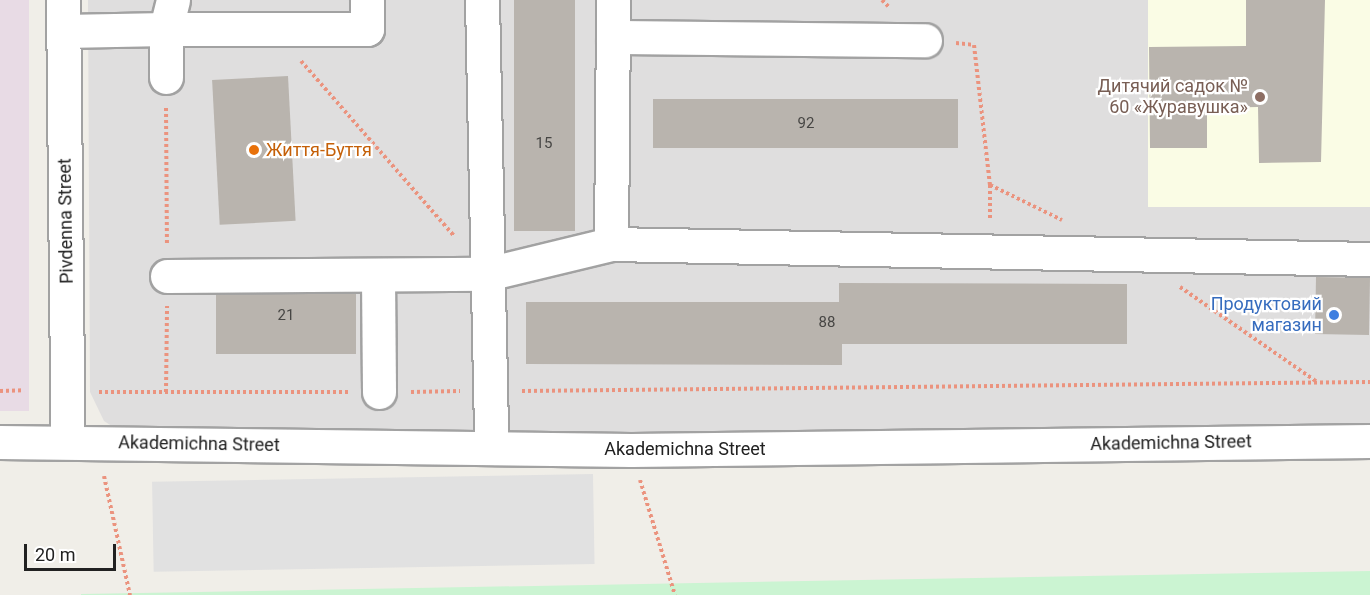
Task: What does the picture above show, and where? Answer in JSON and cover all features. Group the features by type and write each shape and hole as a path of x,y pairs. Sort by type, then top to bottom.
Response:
{"street":[{"path":"63,16 169,15 273,29 367,29 367,0"},
{"path":"482,0 492,448"},
{"path":"611,244 613,0"},
{"path":"166,77 169,15"},
{"name":"Pivdenna Street","path":"63,16 82,442"},
{"path":"613,37 925,40"},
{"path":"168,276 487,274 611,244 1370,259"},
{"path":"378,276 380,392"},
{"name":"Akademichna Street","path":"0,442 630,450 1370,441"}],"path":[{"path":"273,29 487,274"},
{"path":"925,40 974,45 990,184 1072,224"},
{"path":"166,77 168,276 166,392"},
{"path":"1172,281 1318,382"},
{"path":"97,392 380,392 1370,382"},
{"path":"0,390 24,390"},
{"path":"82,442 130,595"},
{"path":"630,450 675,595"}],"shaded area":[{"path":"0,0 29,0 29,411 0,411"},
{"path":"88,0 1370,0 1370,457 129,437 104,421 90,392"},
{"name":"Дитячий садок № 60 «Журавушка»","path":"1148,0 1370,0 1370,207 1148,207"},
{"path":"593,474 595,564 154,572 152,482"}],"green space":[{"path":"1370,571 1370,595 81,595 81,594"}],"building":[{"path":"514,0 575,0 575,231 514,231"},
{"path":"1246,0 1325,0 1321,162 1259,163 1258,107 1207,108 1207,148 1150,148 1149,47 1246,46"},
{"name":"Життя-Буття","path":"288,76 296,221 220,225 212,80"},
{"path":"653,99 958,99 958,148 653,148"},
{"path":"1316,277 1370,278 1369,335 1315,334"},
{"path":"839,283 1127,284 1127,344 842,344 842,365 526,364 526,302 839,302"},
{"path":"216,294 356,294 356,354 216,354"}],"place":[{"name":"Дитячий садок № 60 «Журавушка»","path":"1260,97"},
{"name":"Життя-Буття","path":"254,150"},
{"name":"Продуктовий магазин","path":"1334,315"}]}
